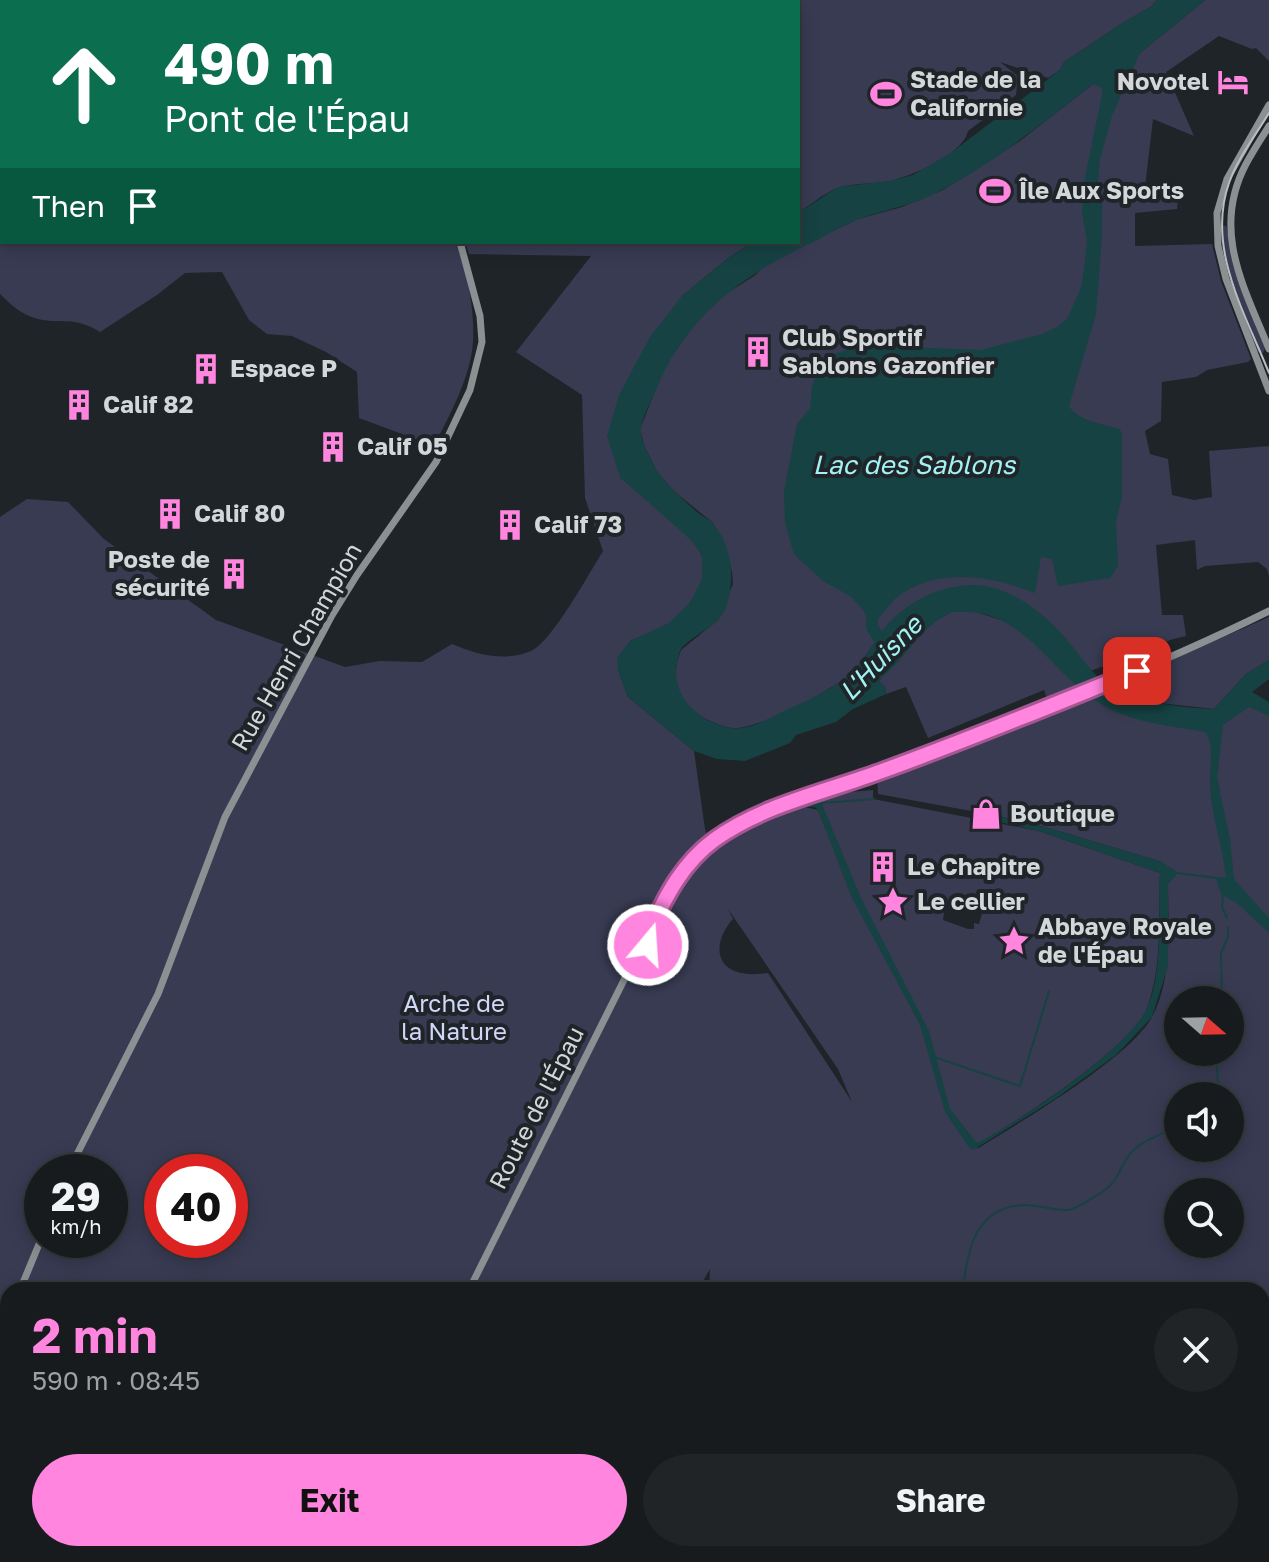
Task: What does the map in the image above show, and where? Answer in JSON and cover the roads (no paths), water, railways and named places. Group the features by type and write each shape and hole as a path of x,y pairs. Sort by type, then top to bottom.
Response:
{"street":[{"path":"1269,105 1227,179 1217,213 1218,246 1226,279 1269,391"},
{"path":"1269,126 1241,174 1233,199 1229,229 1234,262 1269,349"},
{"name":"Rue Henri Champion","path":"77,1154 140,1032 179,941 225,817 331,617 436,462 470,390 482,342 480,316 461,244"},
{"path":"651,928 664,899 688,863 710,842 735,826 1192,649 1269,611"},
{"path":"644,927 651,928 654,941 648,945 642,944 637,937 639,931 644,927"},
{"name":"Route de l'Épau","path":"473,1282 642,944"},
{"path":"23,1282 33,1258"}],"water":[{"path":"1157,0 1205,0 1140,53 1112,116 1100,160 1098,182 1102,196 1102,235 1096,314 1069,406 1085,419 1120,429 1122,435 1122,496 1116,522 1118,566 1110,578 1058,586 1052,559 1041,557 1035,593 983,579 964,577 929,581 896,598 872,627 863,610 850,596 823,581 794,554 785,523 784,491 797,424 810,408 812,386 819,365 837,353 852,348 884,346 981,350 1042,334 1067,319 1081,288 1084,269 1087,241 1082,212 1083,188 1102,94 1102,88 1093,84 1019,141 960,180 921,200 847,224 786,255 740,284 719,300 683,340 669,363 641,426 643,442 655,468 677,494 713,524 729,555 731,587 726,607 712,625 681,649 678,658 676,676 683,697 709,721 731,728 751,726 830,689 855,669 887,625 905,608 939,591 964,585 1004,591 1030,606 1063,635 1108,686 1125,695 1177,706 1214,709 1246,674 1269,660 1269,679 1252,692 1269,702 1269,716 1249,707 1223,725 1217,777 1230,839 1234,879 1269,918 1269,933 1238,904 1221,894 1216,879 1177,874 1168,884 1168,966 1152,1017 1116,1055 1055,1099 973,1150 945,1112 920,1025 851,896 818,810 805,807 804,801 807,804 822,804 861,898 929,1031 950,1109 977,1143 1018,1120 1116,1046 1145,1012 1158,963 1160,873 1039,831 995,821 996,816 1052,829 1162,862 1177,872 1226,878 1212,802 1211,750 1206,733 1146,722 1119,713 1079,688 1021,632 986,615 957,612 948,614 929,627 882,677 879,682 885,687 886,694 853,709 836,722 796,735 790,743 745,761 717,759 694,751 628,697 617,658 630,641 669,623 690,603 702,579 702,555 691,540 620,477 607,436 619,395 650,337 682,296 727,259 750,244 800,244 800,212 838,187 913,175 952,152 1060,70 1064,62"}],"waterway":[{"name":"L'Huisne","path":"872,613 872,627 886,649"},
{"path":"808,804 874,799"},
{"path":"1223,896 1222,907 1227,918"},
{"path":"1222,986 1221,953 1228,937 1228,927"},
{"path":"934,1057 1020,1086 1049,991"},
{"path":"1217,1066 1218,1082"},
{"path":"964,1282 971,1246 984,1222 995,1213 1008,1207 1025,1205 1063,1210 1075,1208 1110,1186 1134,1149 1164,1133"}],"tram line":[{"path":"1269,113 1229,183 1223,207 1222,232 1231,280 1269,373"}],"place":[{"name":"Novotel","path":"1233,82"},
{"name":"Stade de la Californie","path":"886,94"},
{"name":"Île Aux Sports","path":"995,191"},
{"name":"Club Sportif Sablons Gazonfier","path":"758,352"},
{"name":"Espace P","path":"206,369"},
{"name":"Calif 82","path":"79,405"},
{"name":"Calif 05","path":"333,447"},
{"name":"Calif 80","path":"170,514"},
{"name":"Calif 73","path":"510,525"},
{"name":"Poste de sécurité","path":"234,574"},
{"name":"Boutique","path":"986,814"},
{"name":"Le Chapitre","path":"883,867"},
{"name":"Le cellier","path":"893,902"},
{"name":"Abbaye Royale de l'Épau","path":"1014,941"}],"water label":[{"name":"Lac des Sablons","path":"914,465"}],"park label":[{"name":"Arche de la Nature","path":"454,1018"}]}
